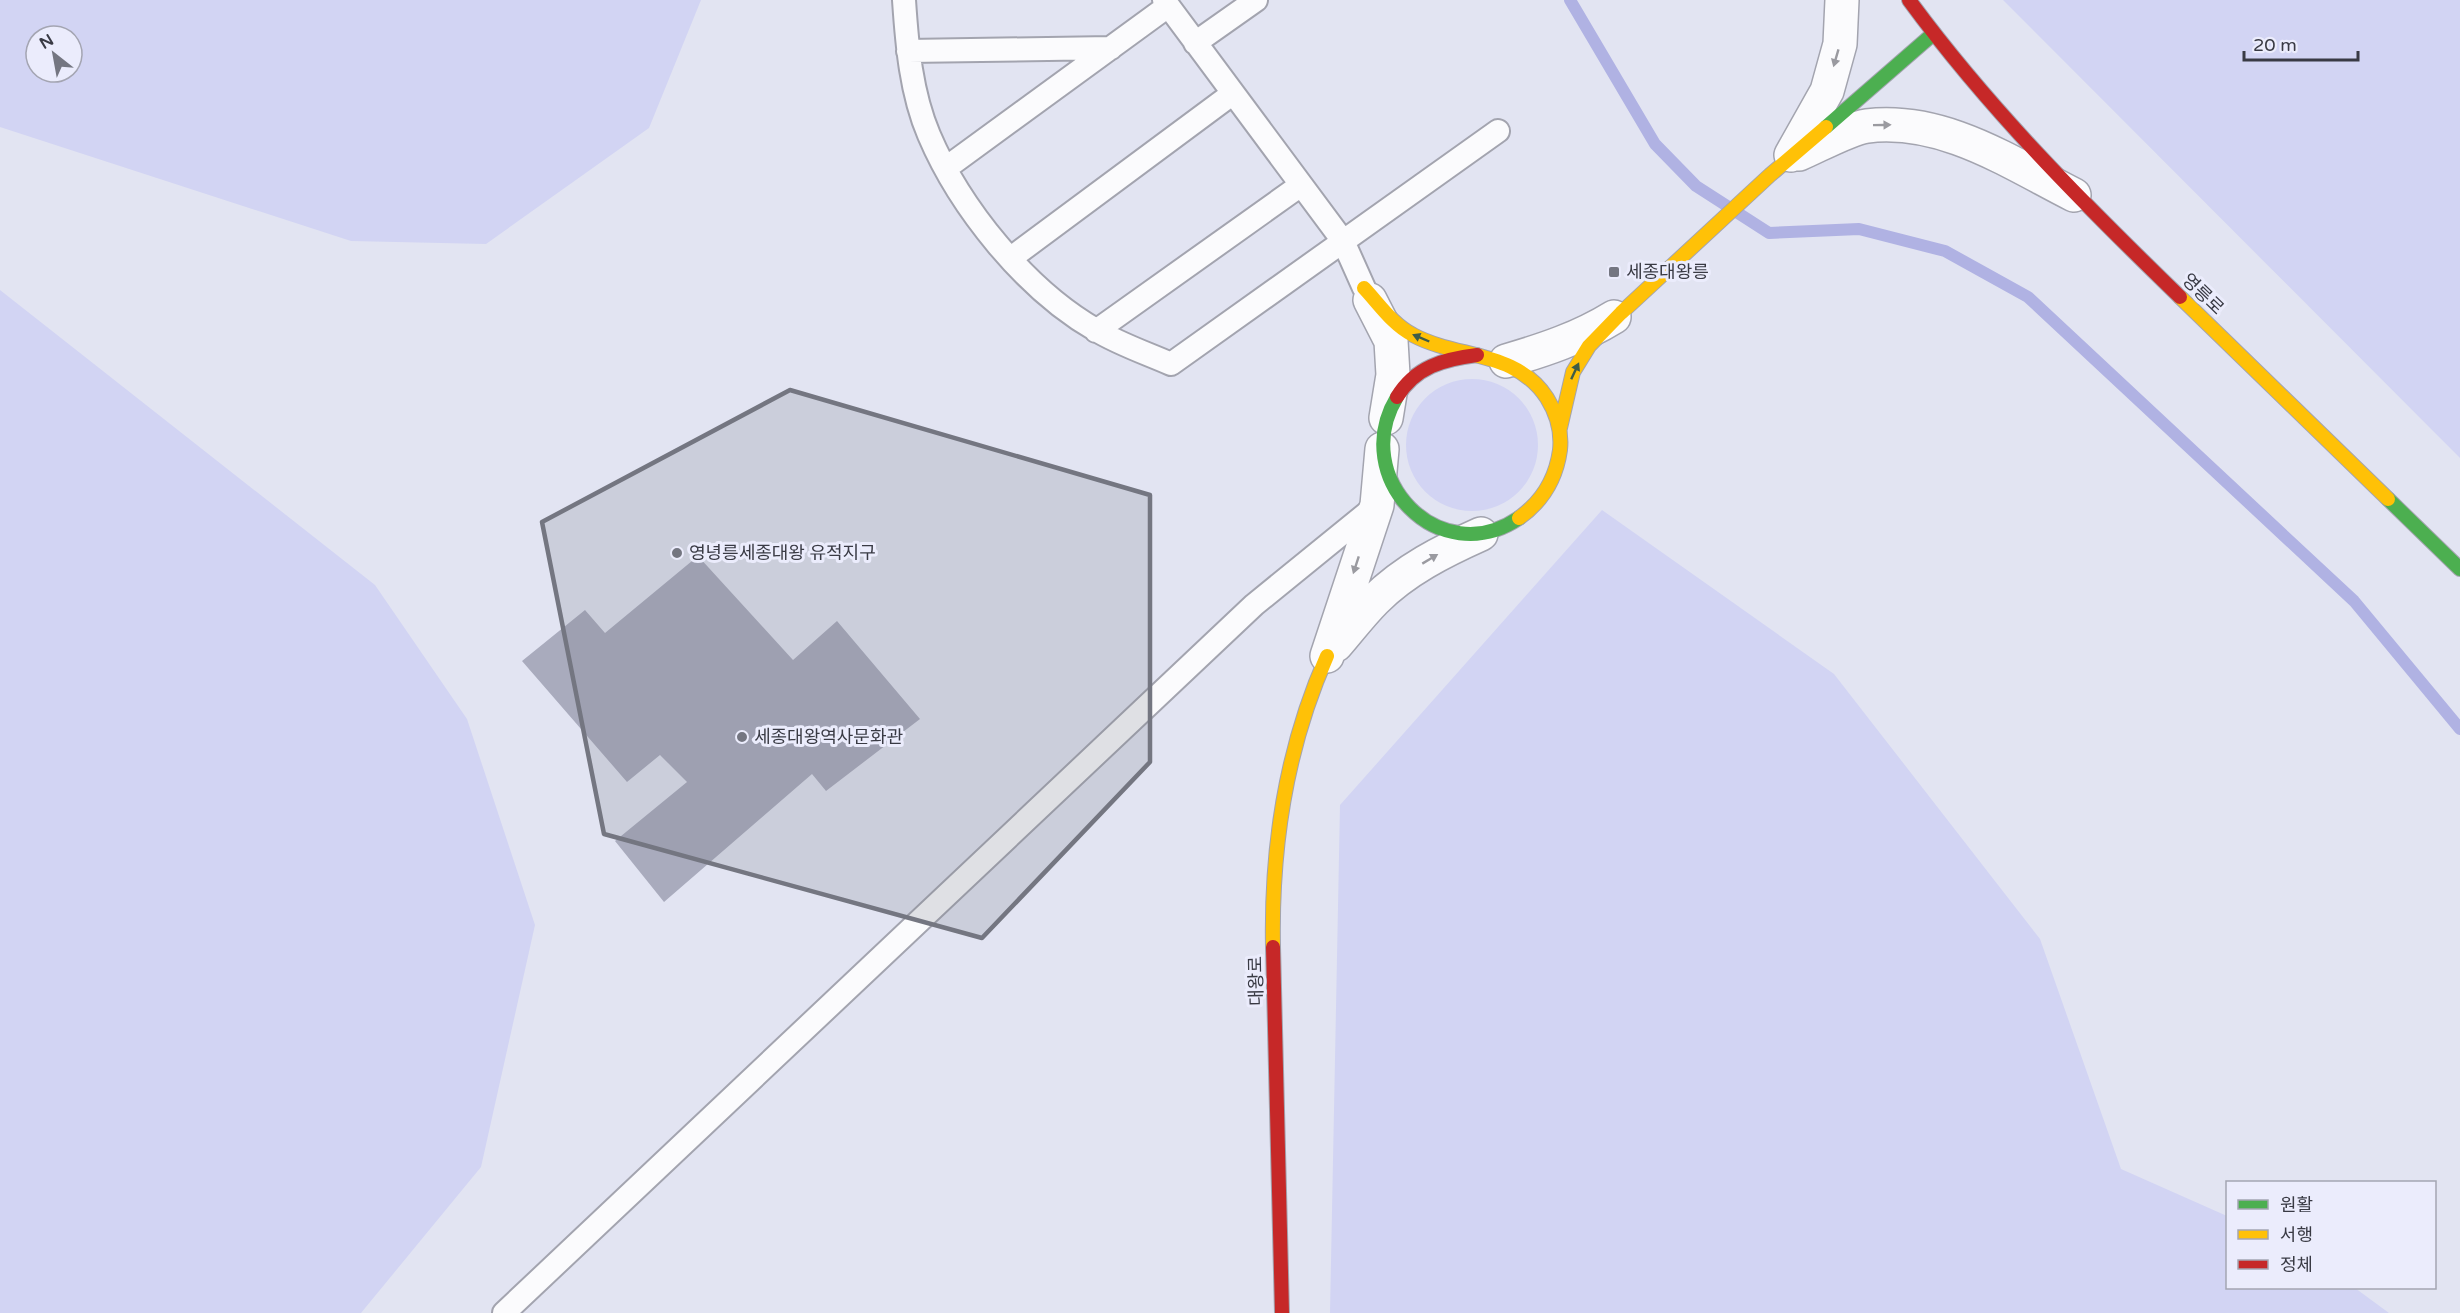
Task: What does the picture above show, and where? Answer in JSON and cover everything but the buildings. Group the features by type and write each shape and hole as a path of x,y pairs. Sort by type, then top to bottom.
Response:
{"street":[{"path":"1779,167 1827,91 1840,44 1842,0"},
{"name":"영릉로","path":"1909,0 1933,34 1999,114 2074,195 2460,569"},
{"path":"1327,656 1376,599 1406,573 1442,552 1481,534 1509,526 1534,509 1552,486 1561,457 1560,428 1573,372 1589,346 1621,313 1779,167 1933,34"},
{"path":"1779,167 1864,126 1908,125 1960,137 2074,195"},
{"path":"1364,288 1408,333 1435,344 1492,358 1531,378 1550,400 1560,428"},
{"path":"1327,656 1377,505 1384,432 1393,375 1391,341 1364,288"},
{"path":"1481,534 1452,532 1424,520 1402,501 1387,476 1384,432 1399,391 1421,371 1448,358 1492,358 1559,345 1589,332 1621,313"},
{"name":"대왕로","path":"1282,1313 1272,902 1276,836 1288,771 1304,710 1327,656"}],"lane":[{"path":"904,0 908,51 928,133 945,168 978,220 1049,297 1096,331 1171,364 1498,131"},
{"path":"1195,43 1256,0"},
{"path":"945,168 1111,48 1166,3 1342,241 1364,288"},
{"path":"908,51 1111,48"},
{"path":"1011,258 1232,94"},
{"path":"1096,331 1301,185"},
{"path":"504,1313 1254,605 1377,505"}],"highlighted area":[{"path":"790,390 1150,495 1150,762 982,938 604,834 542,522"}],"shaded area":[{"path":"0,0 701,0 649,128 486,244 351,241 0,127"},
{"path":"2003,0 2460,0 2460,458"},
{"path":"0,290 375,585 467,719 535,925 481,1167 361,1313 0,1313"},
{"path":"1472,379 1497,384 1519,398 1533,420 1538,445 1533,470 1519,492 1497,506 1472,511 1447,506 1425,492 1411,470 1406,445 1411,420 1425,398 1447,384"},
{"path":"1602,510 1834,674 2040,939 2121,1169 2226,1216 2226,1289 2356,1289 2389,1313 1330,1313 1340,805"}],"waterway":[{"path":"1570,0 1655,144 1696,186 1769,233 1859,229 1945,251 2028,297 2354,601 2460,729"}],"traffic: fast":[{"path":"1826,127 1933,34"},
{"path":"1397,397 1385,428 1384,458 1393,485 1410,508 1433,525 1460,533 1489,532 1519,518"},
{"path":"2388,499 2460,569"}],"traffic: slow":[{"path":"1560,428 1573,372 1589,346 1621,313 1770,175 1826,127"},
{"path":"1364,288 1406,331 1430,343 1503,363 1534,382 1547,398 1554,410 1559,429 1558,461 1552,480 1541,497 1519,518"},
{"path":"2180,297 2388,499"},
{"path":"1273,947 1275,872 1284,798 1301,726 1327,656"}],"traffic: jam":[{"path":"1909,0 2004,117 2108,226 2180,297"},
{"path":"1397,397 1412,378 1431,366 1477,355"},
{"path":"1273,947 1282,1313"}],"place":[{"name":"세종대왕릉","path":"1614,272"},
{"name":"영녕릉세종대왕 유적지구","path":"677,553"},
{"name":"세종대왕역사문화관","path":"742,737"}]}
